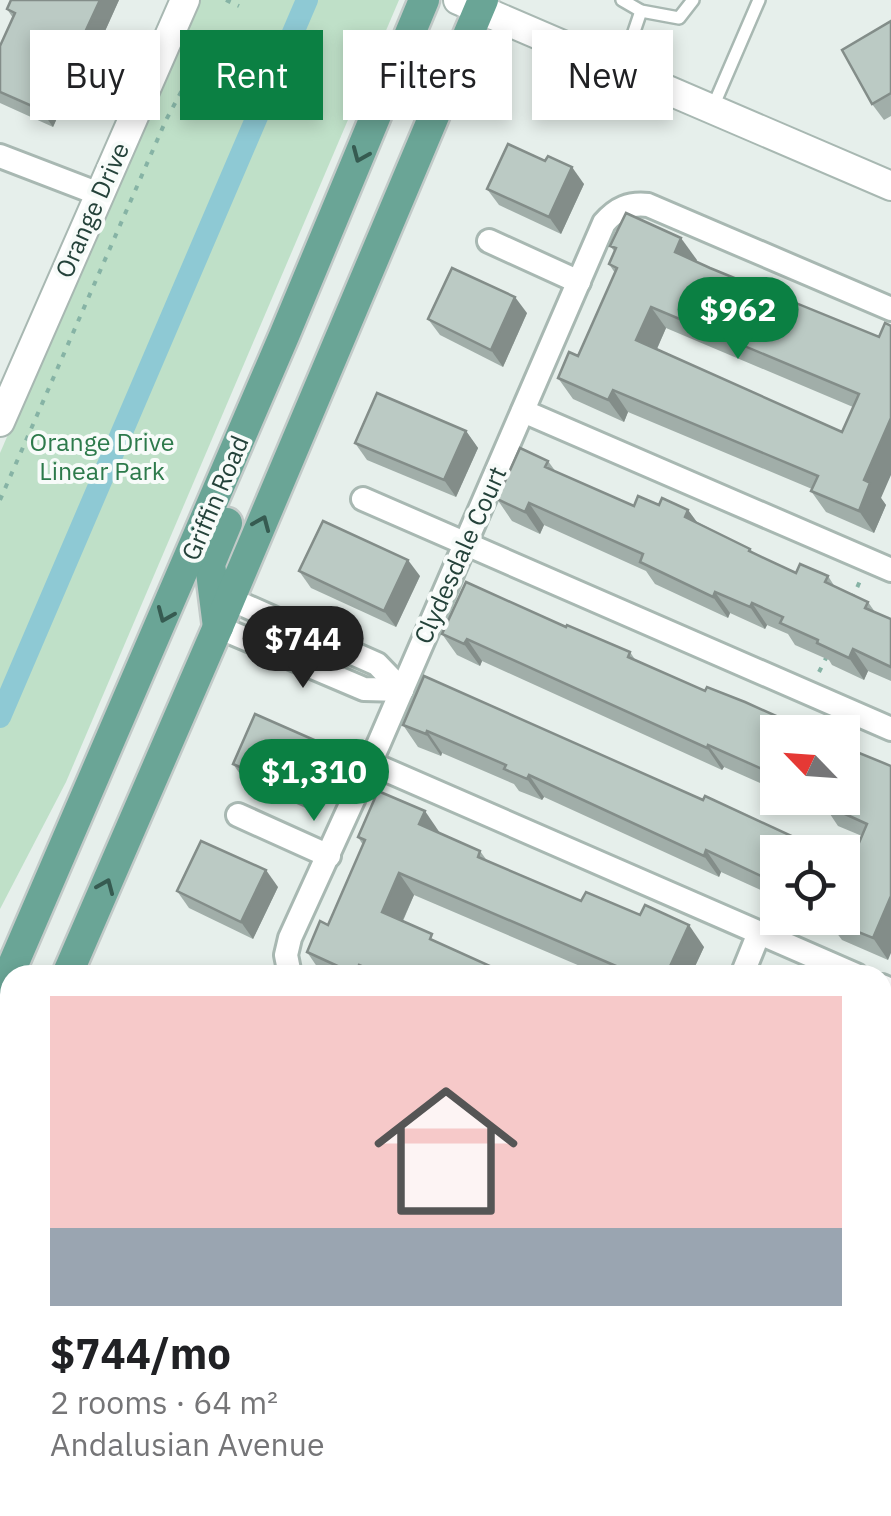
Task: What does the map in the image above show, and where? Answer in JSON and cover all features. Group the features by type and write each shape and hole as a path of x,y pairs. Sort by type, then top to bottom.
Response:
{"main road":[{"name":"Griffin Road","path":"13,965 284,336 424,0"},
{"path":"71,965 224,614 473,3"},
{"path":"224,614 210,564 296,356 284,336"}],"street":[{"name":"Orange Drive","path":"0,422 178,2"},
{"path":"473,3 533,30"},
{"path":"673,92 891,186"},
{"path":"0,156 98,194"},
{"name":"Clydesdale Court","path":"287,965 290,938 604,223 625,206 658,208 891,310"},
{"path":"489,242 579,282"},
{"path":"523,411 891,570"},
{"path":"363,499 891,729"},
{"path":"224,614 364,688 402,690"},
{"path":"370,763 832,965"},
{"path":"238,816 329,856"},
{"path":"746,965 759,934"}],"lane":[{"path":"622,0 641,11 680,18 693,0"},
{"path":"712,109 760,0"},
{"path":"635,30 641,11"}],"path":[{"path":"226,0 238,6"},
{"path":"0,500 180,94"},
{"path":"851,600 863,574"},
{"path":"820,672 827,654"}],"green space":[{"name":"Orange Drive Linear Park","path":"197,0 399,0 386,30 343,30 343,120 348,120 66,782 0,909 0,453 145,120 160,120 160,85 180,39 180,120 323,120 323,30 184,30"}],"building":[{"path":"11,0 100,0 86,30 30,30 30,105 0,92 0,46 15,13 7,9"},
{"path":"891,21 891,93 872,104 842,50"},
{"path":"508,144 545,161 548,156 572,167 549,217 487,189"},
{"path":"626,213 681,238 675,252 710,268 879,337 885,323 891,326 891,418 864,480 870,483 859,511 811,491 818,476 613,390 608,400 558,378 569,352 578,356 617,268 609,264 616,248 610,246","holes":["651,307 859,394 842,432 636,340"]},
{"path":"452,268 515,297 491,350 428,319"},
{"path":"377,393 466,431 444,480 355,443"},
{"path":"520,448 548,461 545,467 634,506 638,496 659,505 662,498 688,510 685,517 749,551 796,573 800,564 828,576 825,582 868,602 865,608 891,619 891,667 853,649 849,658 780,623 783,617 752,603 750,607 715,592 713,597 640,562 643,554 529,503 525,512 497,499"},
{"path":"323,521 408,560 384,611 299,571"},
{"path":"466,582 630,652 628,657 705,691 707,687 774,715 760,715 760,768 708,745 707,748 467,639 464,644 442,634"},
{"path":"424,676 789,835 760,835 760,876 706,850 704,856 427,731 426,734 403,725"},
{"path":"255,714 321,743 299,793 233,764"},
{"path":"860,753 891,766 891,896 873,938 860,933 860,840 867,824 847,815 860,815"},
{"path":"378,791 425,811 419,824 480,851 478,857 581,901 586,892 640,915 645,905 689,925 671,965 614,965 399,873 382,912 488,965 335,965 307,952 320,921 328,925 365,840 358,837"},
{"path":"201,841 266,870 241,922 177,891"}],"waterway":[{"path":"0,717 307,0"}]}
